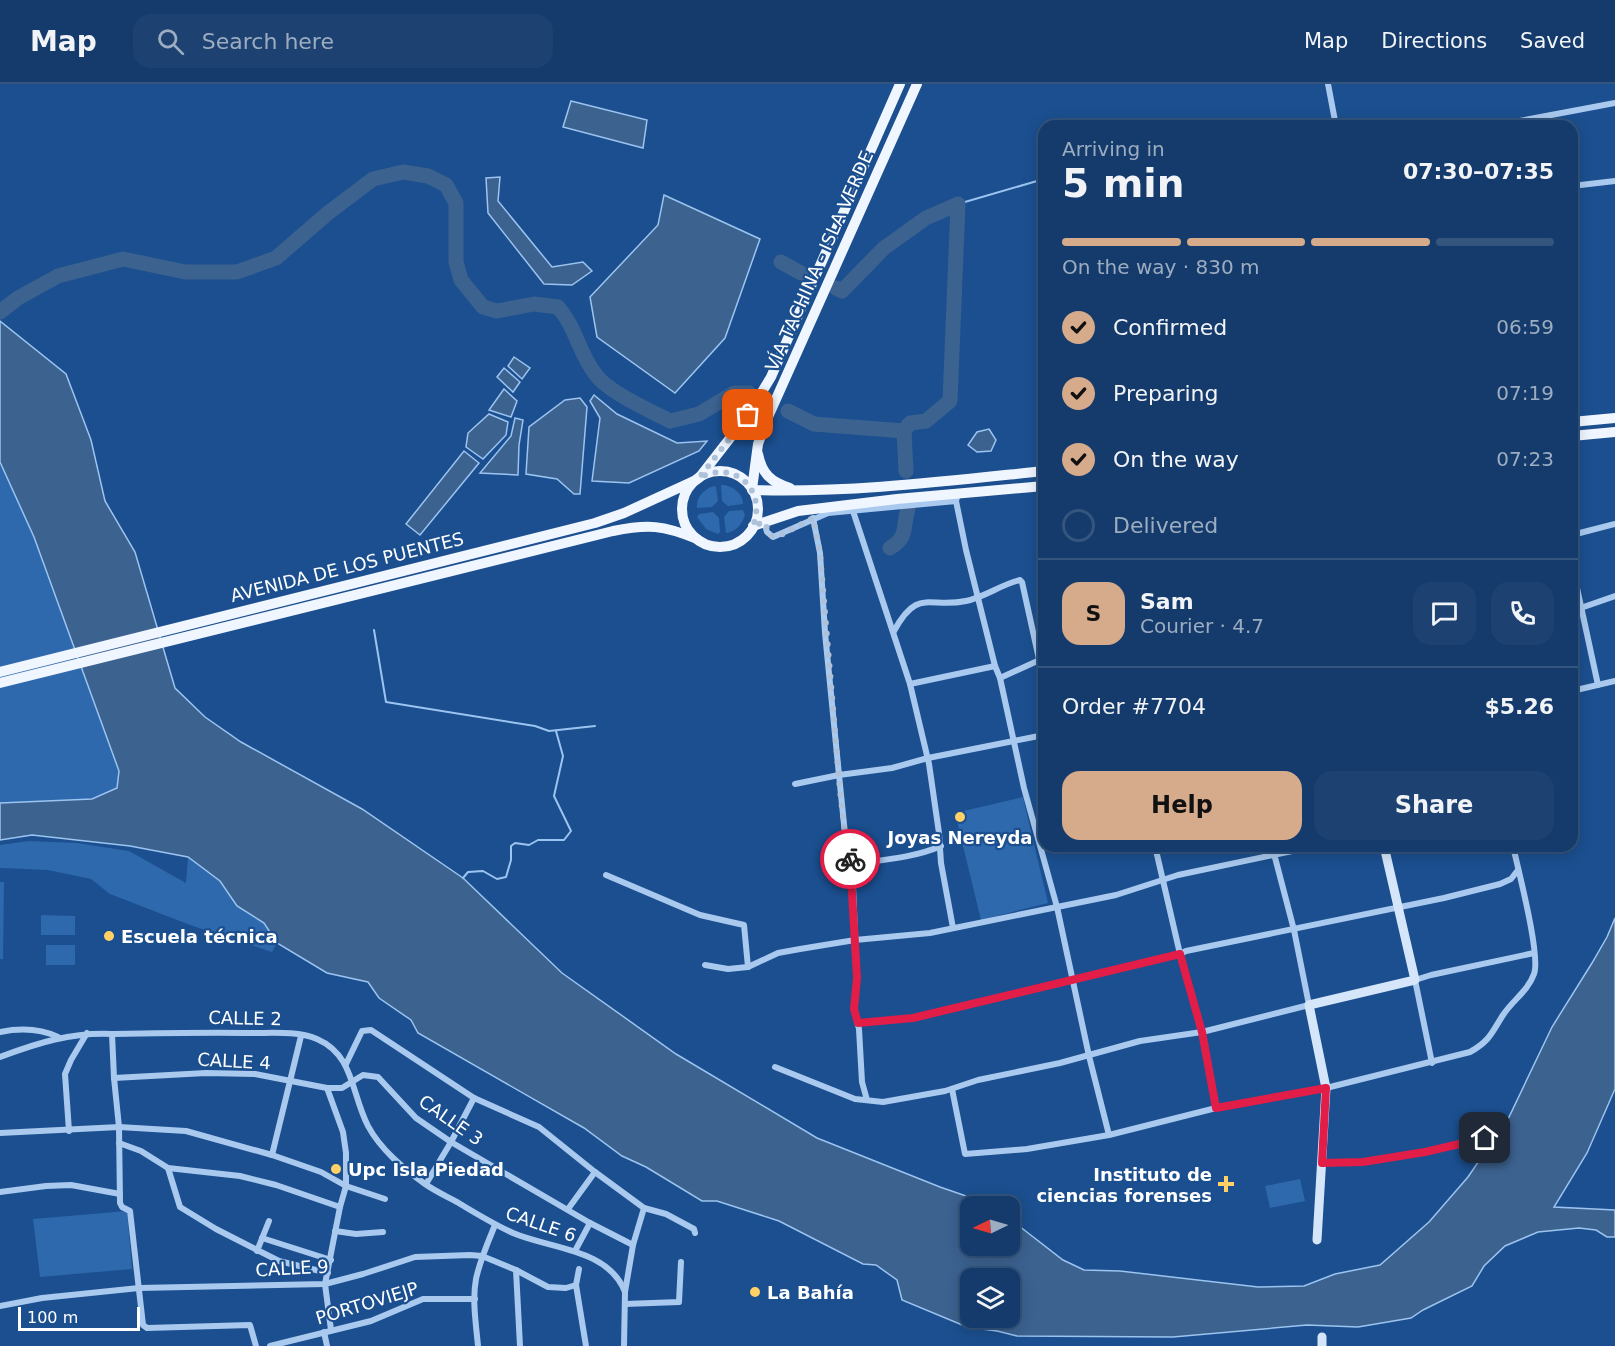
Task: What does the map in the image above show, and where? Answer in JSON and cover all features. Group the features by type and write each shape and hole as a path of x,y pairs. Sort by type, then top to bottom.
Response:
{"main road":[{"name":"VÍA TACHINA - ISLA VERDE","path":"700,475 748,415 771,377 900,84"},
{"name":"VÍA TACHINA - ISLA VERDE","path":"752,490 758,444 782,383 917,84"},
{"path":"1578,421 1615,418"},
{"path":"1578,435 1615,432"},
{"path":"758,444 760,464 767,476 778,484 802,492"},
{"path":"714,472 730,473 745,481 752,490 757,507 753,526 746,537 728,546 708,546 697,539 685,525 682,513 685,494 700,475 714,472"},
{"path":"752,490 802,492 899,486 1038,472"},
{"name":"AVENIDA DE LOS PUENTES","path":"0,683 214,623 595,523 624,513 700,475"},
{"path":"753,526 798,511 897,499 957,498 1038,487"},
{"name":"AVENIDA DE LOS PUENTES","path":"0,672 630,528 667,528 697,539"}],"street":[{"path":"1328,84 1335,120"},
{"path":"1525,120 1615,103"},
{"path":"1578,185 1615,181"},
{"path":"764,522 767,532 773,537 828,513 957,498 978,597 1000,678 1024,788 1038,833"},
{"path":"853,511 894,631 928,758 941,863 953,928"},
{"path":"813,518 820,553 825,633 845,834 852,864 857,978 854,1009 858,1023 862,1082 867,1100"},
{"path":"1578,533 1615,524"},
{"path":"894,631 903,614 917,604 929,601 966,601 1017,580 1023,582 1038,642"},
{"path":"1578,594 1598,685"},
{"path":"1578,610 1615,596"},
{"path":"1000,678 1038,660"},
{"path":"909,684 995,666"},
{"path":"1578,690 1615,681"},
{"path":"795,784 891,768 928,758 1038,736"},
{"path":"852,864 933,850 940,846"},
{"path":"1043,852 1109,1135"},
{"path":"1156,852 1180,954 1202,1032 1216,1108"},
{"path":"1273,852 1294,930 1326,1088 1317,1240"},
{"path":"705,965 728,969 748,967 778,954 855,940 930,933 1116,895 1163,879 1288,852"},
{"path":"1385,852 1432,1063"},
{"path":"952,1089 965,1154 1027,1149 1109,1135 1216,1108 1326,1088 1470,1052 1484,1045 1535,972 1534,953 1514,852"},
{"path":"858,1023 913,1018 1186,951 1444,898 1500,884 1511,879 1518,870"},
{"path":"606,875 700,915 744,925 748,967"},
{"path":"775,1067 855,1099 884,1102 952,1089 978,1080 1089,1056 1140,1041 1202,1032 1431,975 1534,953"},
{"path":"0,1032 16,1029 41,1030 58,1037"},
{"path":"351,1083 346,1064 362,1031 371,1030 474,1098 539,1127 644,1208 674,1218 694,1229 695,1233"},
{"path":"69,1131 65,1074 87,1033"},
{"name":"CALLE 2","path":"58,1037 87,1033 287,1034 313,1038 332,1046 346,1064"},
{"path":"112,1034 119,1127 120,1194 122,1208 130,1211 145,1327 249,1325 256,1346"},
{"path":"272,1155 301,1036"},
{"path":"0,1058 58,1037"},
{"name":"CALLE 4","path":"114,1078 206,1073 255,1074 327,1088 342,1088 351,1083"},
{"name":"CALLE 3","path":"351,1083 363,1075 378,1077 416,1118 451,1142 590,1223 633,1245"},
{"name":"CALLE 6","path":"351,1083 369,1126 384,1150 426,1184 495,1224 529,1239 575,1251 611,1269 621,1281 625,1292"},
{"path":"327,1088 343,1131 346,1153 346,1186 325,1284 327,1346"},
{"path":"426,1184 474,1098"},
{"path":"0,1133 119,1127 186,1131 272,1155 321,1172 346,1186 385,1199"},
{"path":"1322,1163 1363,1162 1425,1152 1485,1138"},
{"path":"119,1143 141,1150 168,1168 240,1176 276,1185 340,1207"},
{"path":"168,1168 180,1207 216,1229 279,1261 328,1273"},
{"path":"568,1209 595,1172"},
{"path":"0,1192 70,1185 120,1194"},
{"path":"624,1346 625,1292 633,1245 644,1208"},
{"path":"257,1251 269,1221"},
{"path":"575,1251 590,1223"},
{"path":"478,1346 476,1280 482,1256 495,1224"},
{"path":"335,1230 356,1234 383,1232"},
{"path":"262,1238 331,1260"},
{"name":"CALLE 9","path":"0,1306 42,1298 139,1288 325,1284 415,1257 482,1256 548,1287 566,1288 576,1284"},
{"path":"625,1304 679,1302 681,1262"},
{"path":"579,1269 576,1284 586,1346"},
{"path":"516,1270 520,1346"},
{"name":"PORTOVIEJP","path":"270,1346 371,1321 423,1299 475,1299"}],"shaded area":[{"path":"571,101 647,120 643,148 563,127"},
{"path":"500,177 498,201 552,267 583,262 592,271 572,285 544,284 488,213 486,178"},
{"path":"664,195 760,239 725,338 675,393 597,337 590,297 658,225"},
{"path":"0,321 66,374 91,440 105,501 135,552 175,688 205,717 241,742 362,809 463,878 562,973 676,1054 817,1138 966,1196 960,1196 960,1256 1020,1256 1020,1227 1063,1260 1084,1270 1120,1271 1258,1287 1304,1286 1335,1274 1380,1265 1429,1222 1468,1177 1509,1117 1552,1027 1592,963 1615,918 1615,1089 1587,1153 1554,1207 1615,1210 1615,1237 1607,1237 1596,1230 1579,1228 1538,1232 1505,1246 1484,1266 1472,1286 1411,1318 1358,1327 1307,1325 1173,1337 1017,1336 974,1328 1020,1328 1020,1268 960,1268 960,1324 902,1300 897,1280 876,1265 863,1264 779,1221 717,1201 702,1201 646,1167 622,1156 584,1128 418,1033 411,1020 379,998 368,982 327,973 277,943 264,923 237,906 220,881 188,857 130,846 32,835 0,840 0,803 92,799 117,788 119,771 34,537 0,462"},
{"path":"514,357 530,368 522,379 508,366"},
{"path":"504,368 520,382 513,392 497,377"},
{"path":"504,389 517,401 511,417 489,410"},
{"path":"594,395 617,414 677,443 707,441 699,451 629,483 592,481 600,418 590,401"},
{"path":"580,398 587,407 580,494 574,494 557,479 526,474 529,427 565,400"},
{"path":"489,414 508,422 506,435 483,459 466,447 468,433"},
{"path":"515,418 523,420 518,475 480,473 511,436"},
{"path":"989,429 996,440 991,451 977,452 968,445 977,432"},
{"path":"464,451 479,463 420,535 406,524"},
{"path":"0,462 34,537 119,770 117,788 92,799 0,803"},
{"path":"721,485 736,490 743,504 728,506 722,501"},
{"path":"714,486 718,501 712,507 697,508 701,494"},
{"path":"743,510 745,515 740,524 733,531 726,533 724,517 729,511"},
{"path":"713,512 719,518 720,532 718,534 706,529 697,517 699,514"},
{"path":"1023,797 1048,903 981,920 955,813"},
{"path":"28,841 77,843 129,851 186,883 188,857 220,881 237,906 264,923 277,943 272,952 190,925 110,894 91,879 48,870 0,868 0,845"},
{"path":"0,882 4,882 3,959 0,959"},
{"path":"41,915 75,916 75,935 41,935"},
{"path":"46,945 75,945 75,965 46,965"},
{"path":"1300,1179 1305,1201 1270,1208 1265,1186"},
{"path":"127,1211 132,1269 40,1277 33,1219"}],"waterway":[{"path":"0,312 18,298 58,276 123,259 185,272 237,272 276,258 328,213 373,179 403,172 428,176 446,185 456,203 456,262 461,280 483,307 497,311 534,304 558,307 596,375 610,388 670,421 699,414 734,393 749,393"},
{"path":"958,204 1038,181"},
{"path":"836,288 842,291 884,248 926,218 958,204 950,401 926,421 910,423 904,431 906,471"},
{"path":"781,262 801,273"},
{"path":"788,411 814,424 904,431"},
{"path":"890,548 900,540 908,509"},
{"path":"374,630 386,702 535,726 549,731 595,726"},
{"path":"463,878 468,872 483,871 497,879 506,877 511,860 511,846 515,843 529,845 538,840 564,840 571,831 554,796 563,756 556,731"}],"way so far":[{"path":"748,415 699,478 709,473 719,472 730,473 745,481 752,489 756,501 757,513 753,526 764,522 767,532 773,537 813,518 820,553 840,791 850,859"}],"place":[{"name":"Joyas Nereyda","path":"960,817"},
{"name":"Escuela técnica","path":"109,936"},
{"name":"Upc Isla Piedad","path":"336,1169"},
{"name":"Instituto de ciencias forenses","path":"1226,1184"},
{"name":"La Bahía","path":"755,1292"}],"route":[{"path":"850,859 857,978 854,1016 858,1023 913,1018 1180,954 1202,1032 1216,1108 1326,1088 1322,1163 1363,1162 1425,1152 1485,1138"}]}
